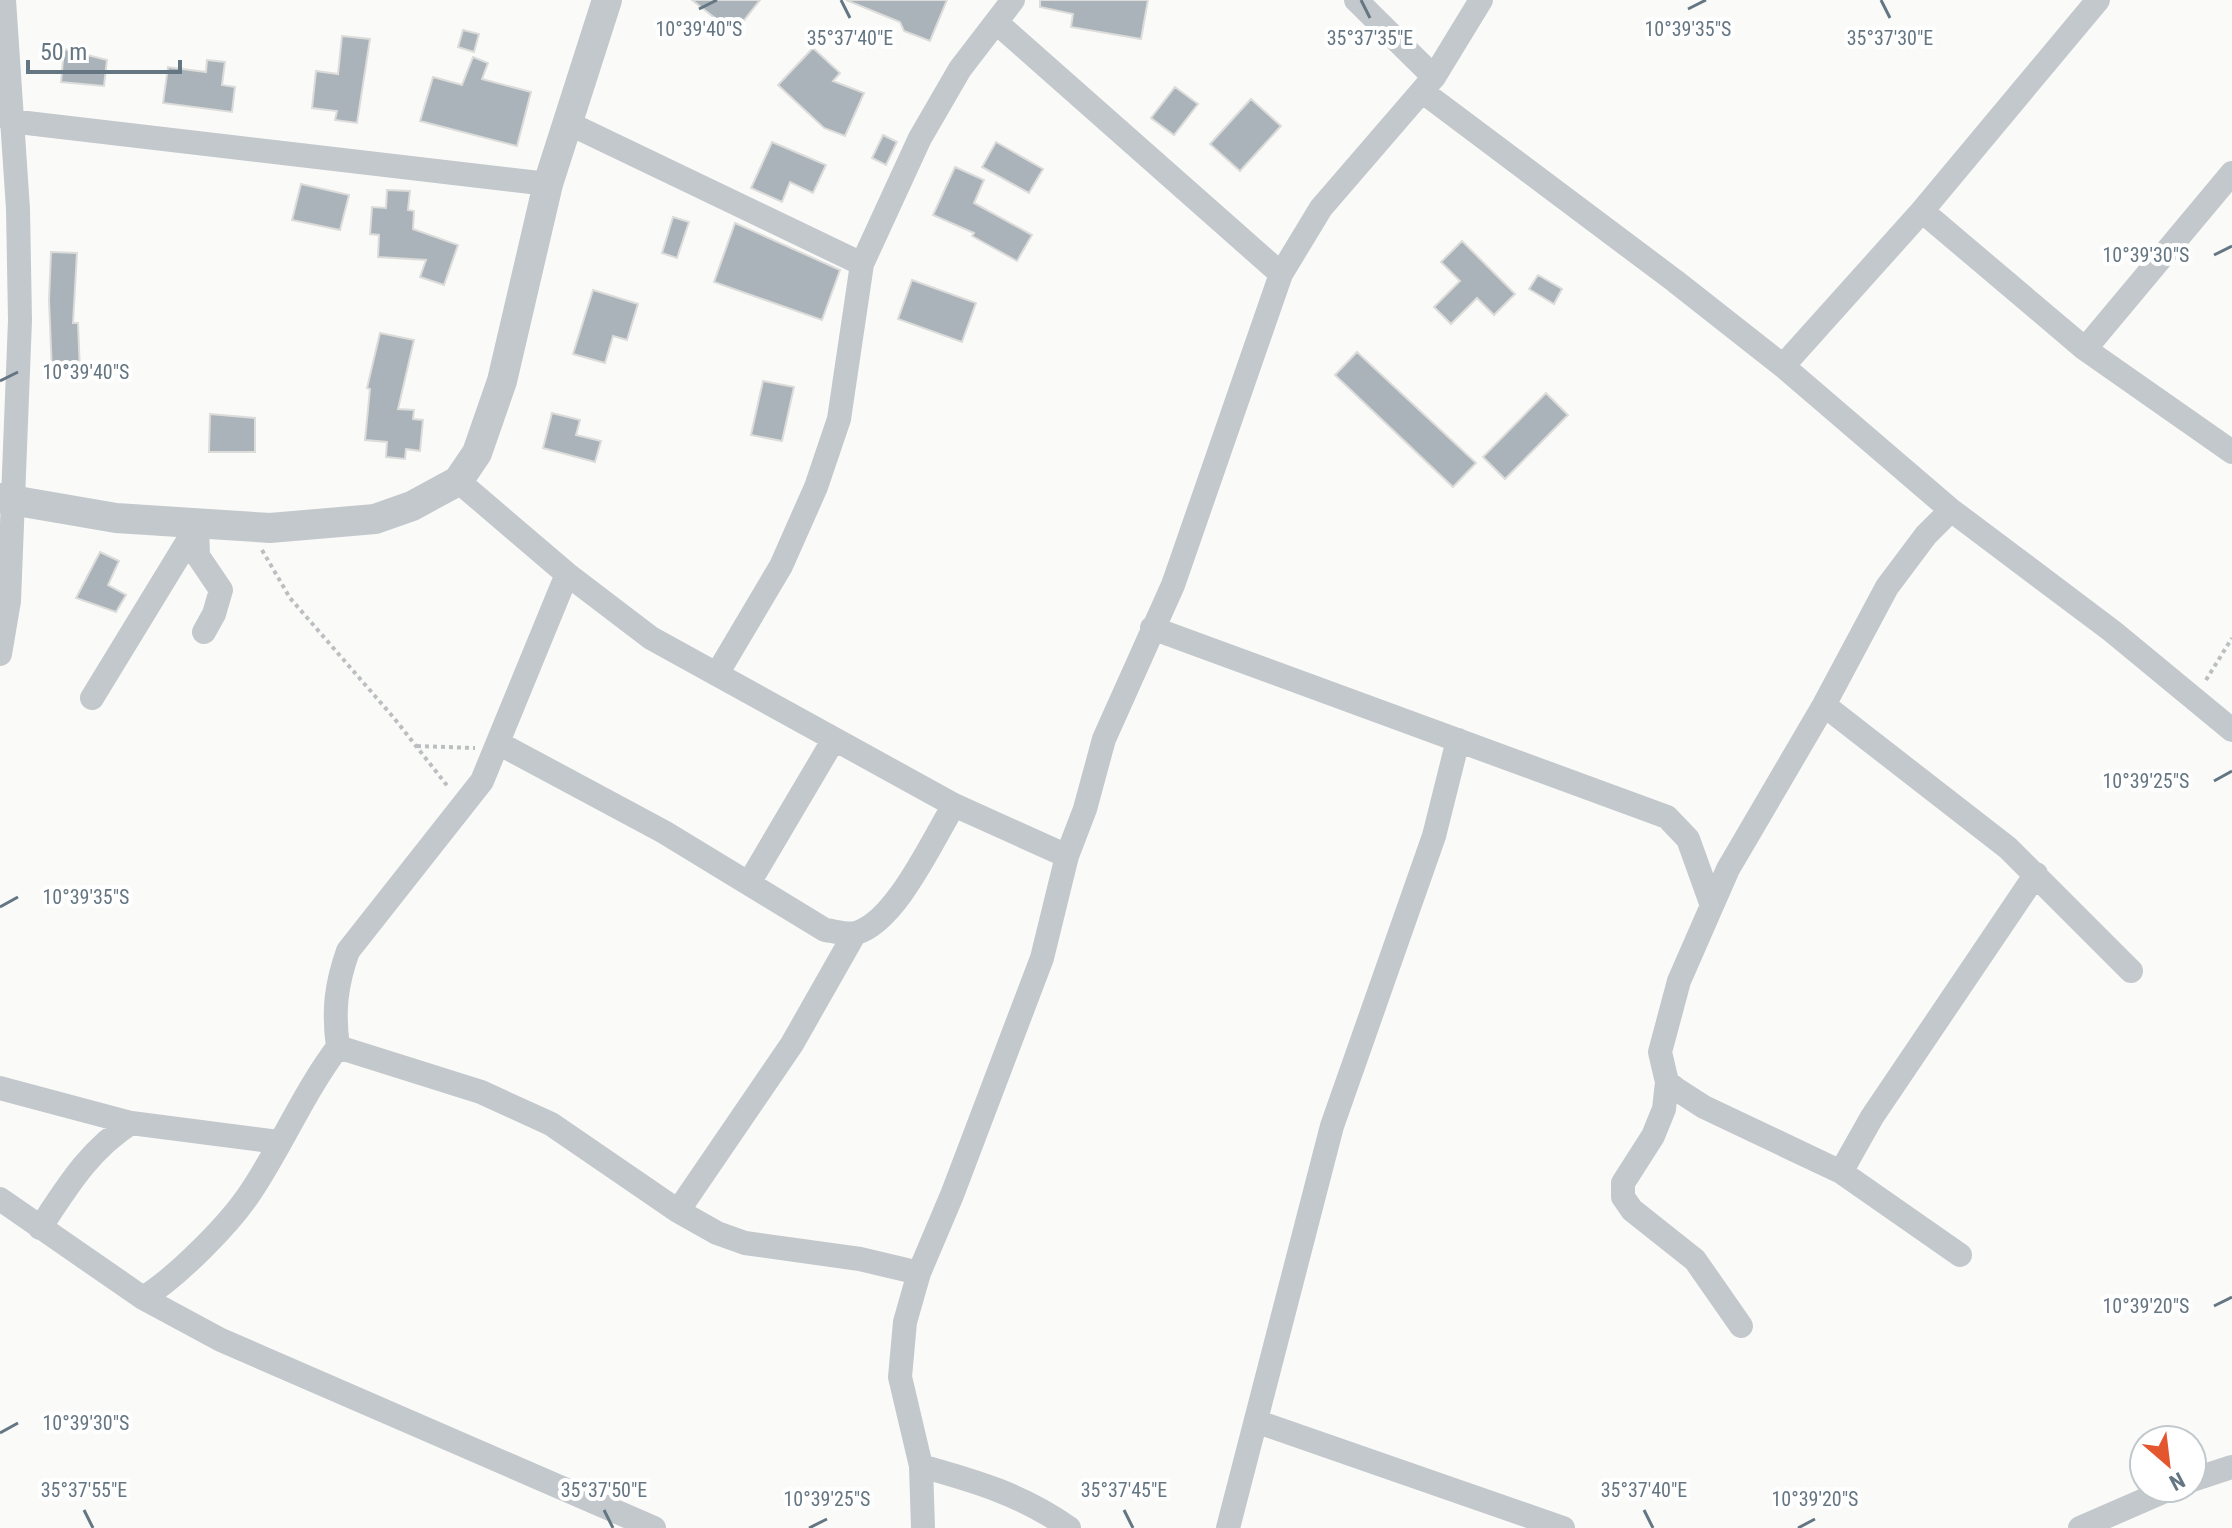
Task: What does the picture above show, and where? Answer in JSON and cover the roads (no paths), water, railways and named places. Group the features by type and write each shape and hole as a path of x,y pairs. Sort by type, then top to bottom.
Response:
{"street":[{"path":"0,654 9,601 7,499 19,289 18,209 4,0"},
{"path":"7,499 116,518 197,526 248,527 375,519 412,506 458,481 477,453 502,381 548,184 607,0"},
{"path":"717,674 781,566 816,487 839,419 862,264 920,138 960,69 1013,0"},
{"path":"1356,0 1428,84 1783,366 1951,510 2198,699 2232,730"},
{"path":"923,1528 921,1466 904,1402 900,1354 919,1273 1042,958 1067,856 1085,809 1104,739 1173,585 1281,274 1321,208 1428,84 1481,0"},
{"path":"1783,366 1922,211 2098,0"},
{"path":"997,23 1281,274"},
{"path":"10,121 321,160 548,184"},
{"path":"568,123 862,264"},
{"path":"2085,349 2232,173"},
{"path":"1922,211 2085,349 2232,452"},
{"path":"458,481 567,574 651,638 954,805 1067,856"},
{"path":"1741,1326 1695,1260 1632,1210 1623,1197 1623,1183 1653,1136 1664,1109 1667,1082 1660,1052 1666,1023 1711,903 1887,587 1926,535 1951,510"},
{"path":"197,526 198,556 221,590 214,614 204,632"},
{"path":"92,698 197,526"},
{"path":"143,1298 164,1285 231,1218 253,1189 313,1080 338,1047 333,1010 337,980 348,951 482,781 567,574"},
{"path":"1152,628 1667,817 1688,839 1711,903"},
{"path":"1824,705 1964,811 2036,874 2131,971"},
{"path":"749,883 834,739"},
{"path":"1228,1528 1258,1422 1332,1126 1434,836 1458,740"},
{"path":"498,748 664,832 825,930 855,933"},
{"path":"678,1211 792,1044 855,933 875,922 893,904 954,805"},
{"path":"1841,1172 1872,1117 2036,874"},
{"path":"338,1047 481,1092 551,1124 678,1211 717,1233 745,1243 860,1259 919,1273"},
{"path":"1667,1082 1704,1107 1841,1172 1960,1255"},
{"path":"0,1088 131,1123 278,1142"},
{"path":"40,1228 82,1164 103,1141 131,1123"},
{"path":"0,1199 143,1298 221,1340 654,1528"},
{"path":"1258,1422 1563,1528"},
{"path":"921,1466 991,1485 1036,1505 1069,1528"},
{"path":"2208,1475 2232,1467"},
{"path":"2080,1528 2135,1504"}]}
